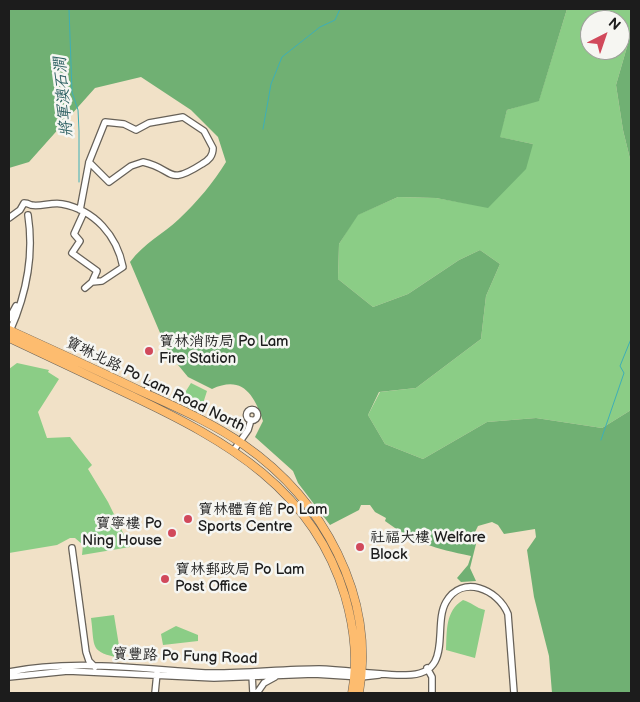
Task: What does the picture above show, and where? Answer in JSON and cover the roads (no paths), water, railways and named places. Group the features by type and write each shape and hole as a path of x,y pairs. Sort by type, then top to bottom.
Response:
{"main road":[{"name":"寶琳北路 Po Lam Road North","path":"9,333 196,417 240,442 288,481 315,514 335,547 349,578 357,610 357,674 352,693"},
{"name":"寶琳北路 Po Lam Road North","path":"9,333 176,417 234,450 258,467 291,498 333,562 351,616 359,693"}],"street":[{"path":"85,288 92,282 97,271 72,253 80,241 74,234 82,211 89,162 102,124 107,121 124,124 136,130 149,123 182,117 204,131 214,148 208,160 184,175 168,174 143,162 130,166 109,182 89,162"},
{"path":"9,218 20,210 24,203 31,205 61,204 82,211 98,222 110,234 118,247 123,267 102,281 92,282"},
{"path":"28,215 32,211 31,205"},
{"path":"20,210 28,215"},
{"path":"9,333 21,298 30,262 31,236 28,215"},
{"path":"9,319 21,298"},
{"path":"145,393 150,384"},
{"path":"234,450 251,420"},
{"path":"72,548 84,639 88,658 95,667"},
{"path":"357,674 411,675 427,668 440,650 442,610 447,600 462,588 479,587 491,592 500,601 508,614 514,693"},
{"path":"77,666 83,661 84,639"},
{"name":"寶豐路 Po Fung Road","path":"9,672 34,668 77,666 157,672"},
{"path":"427,668 432,677 432,693"},
{"name":"寶豐路 Po Fung Road","path":"252,675 309,669 357,674"},
{"name":"寶豐路 Po Fung Road","path":"9,677 68,671 277,676 357,674"},
{"path":"154,693 157,672"},
{"path":"252,675 253,693"},
{"path":"257,693 264,683 277,676"}],"waterway":[{"name":"將軍澳石澗","path":"69,9 72,92 78,110 79,182"},
{"path":"263,129 271,84 282,57 320,27 335,20 340,9"},
{"path":"601,440 624,373 620,366 631,339"}],"place":[{"name":"寶林消防局 Po Lam Fire Station","path":"149,351"},
{"name":"寶林體育館 Po Lam Sports Centre","path":"188,519"},
{"name":"寶寧樓 Po Ning House","path":"172,533"},
{"name":"社福大樓 Welfare Block","path":"360,547"},
{"name":"寶林郵政局 Po Lam Post Office","path":"165,579"}]}
